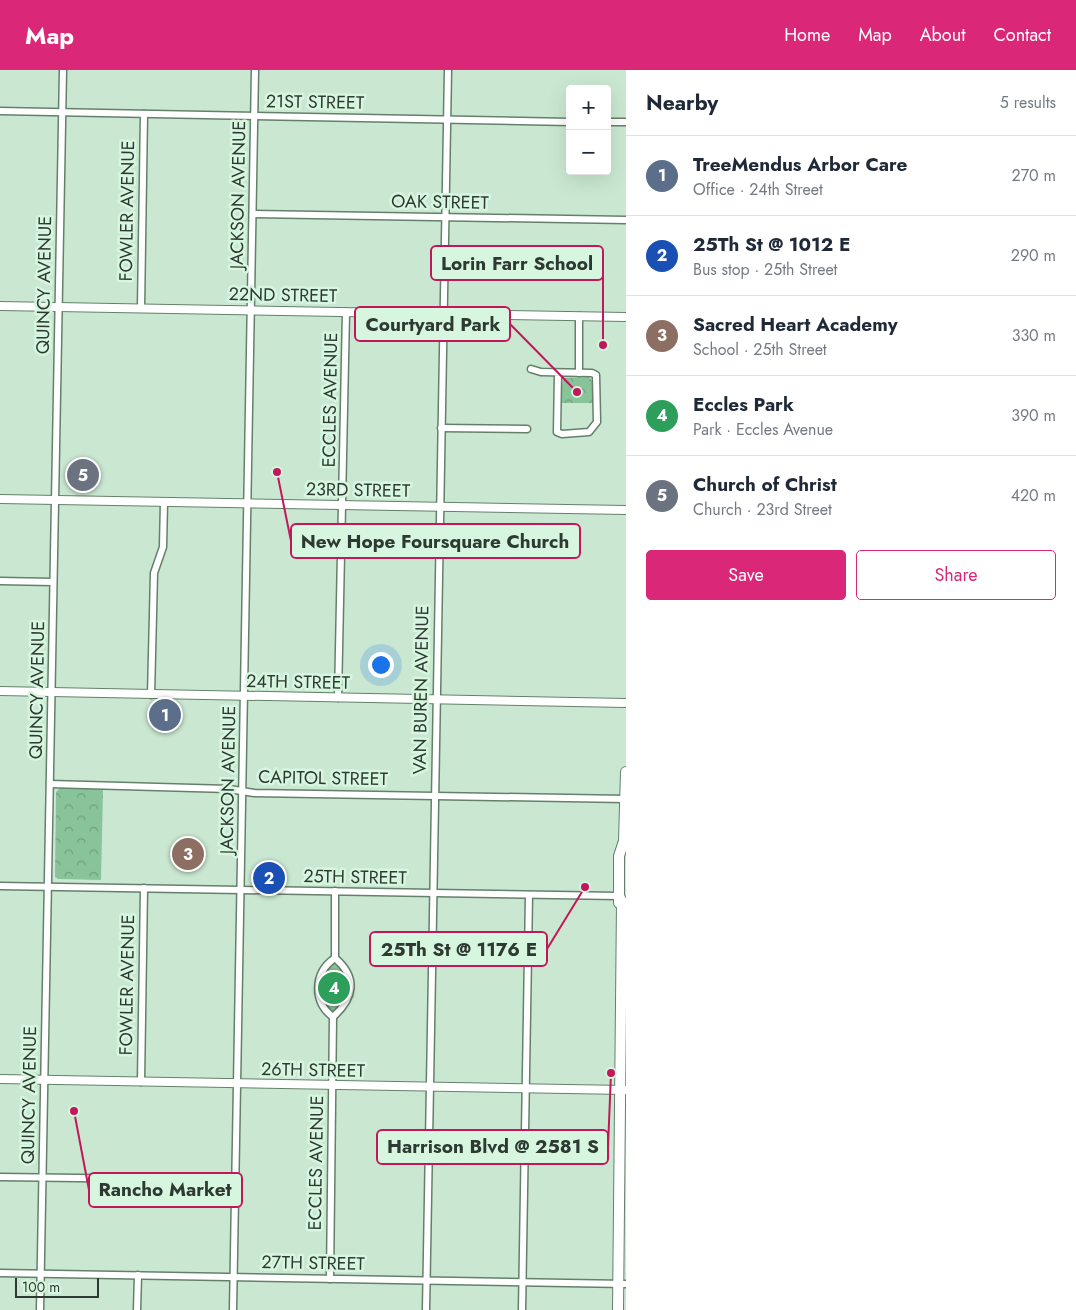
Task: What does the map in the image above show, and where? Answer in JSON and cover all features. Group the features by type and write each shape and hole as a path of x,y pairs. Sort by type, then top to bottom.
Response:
{"main road":[{"path":"618,1310 622,1284 624,1090 624,940 619,856 625,844 626,772"}],"street":[{"name":"QUINCY AVENUE","path":"40,1310 63,70"},
{"name":"JACKSON AVENUE","path":"233,1310 255,70"},
{"name":"VAN BUREN AVENUE","path":"426,1310 448,70"},
{"name":"21ST STREET","path":"0,111 566,122"},
{"name":"FOWLER AVENUE","path":"141,308 144,114"},
{"path":"611,122 626,122"},
{"name":"OAK STREET","path":"253,214 626,220"},
{"name":"22ND STREET","path":"0,306 626,317"},
{"name":"ECCLES AVENUE","path":"338,698 346,312"},
{"path":"579,316 579,373"},
{"path":"531,369 541,372 592,373 597,377 596,422 590,432 562,434 557,432 558,373"},
{"path":"441,428 527,429"},
{"name":"23RD STREET","path":"0,498 626,510"},
{"path":"151,695 154,573 163,547 164,502"},
{"path":"0,581 54,582"},
{"name":"24TH STREET","path":"0,692 626,702"},
{"name":"CAPITOL STREET","path":"50,784 242,790 254,793 626,799"},
{"name":"25TH STREET","path":"0,886 622,895"},
{"name":"FOWLER AVENUE","path":"141,1082 144,888"},
{"path":"335,958 322,972 318,990 322,1005 333,1017 346,1003 350,991 348,974 335,958 336,891"},
{"path":"522,1310 529,895"},
{"name":"ECCLES AVENUE","path":"330,1279 333,1017"},
{"name":"26TH STREET","path":"0,1079 624,1090"},
{"path":"0,1177 235,1180"},
{"name":"27TH STREET","path":"0,1273 622,1284"},
{"path":"137,1310 138,1275"}],"green space":[{"path":"589,377 593,382 593,403 560,403 563,378"},
{"path":"60,788 103,789 101,880 58,879 55,877 56,792"},
{"path":"335,962 345,974 348,988 343,1002 333,1013 323,1002 321,988 325,973"}],"place":[{"name":"Lorin Farr School","path":"603,345"},
{"name":"Courtyard Park","path":"577,392"},
{"name":"New Hope Foursquare Church","path":"277,472"},
{"name":"Church of Christ","path":"83,475"},
{"name":"TreeMendus Arbor Care","path":"165,715"},
{"name":"Sacred Heart Academy","path":"188,854"},
{"name":"25Th St @ 1012 E","path":"269,878"},
{"name":"25Th St @ 1176 E","path":"585,887"},
{"name":"Eccles Park","path":"334,988"},
{"name":"Harrison Blvd @ 2581 S","path":"611,1073"},
{"name":"Rancho Market","path":"74,1111"}]}
